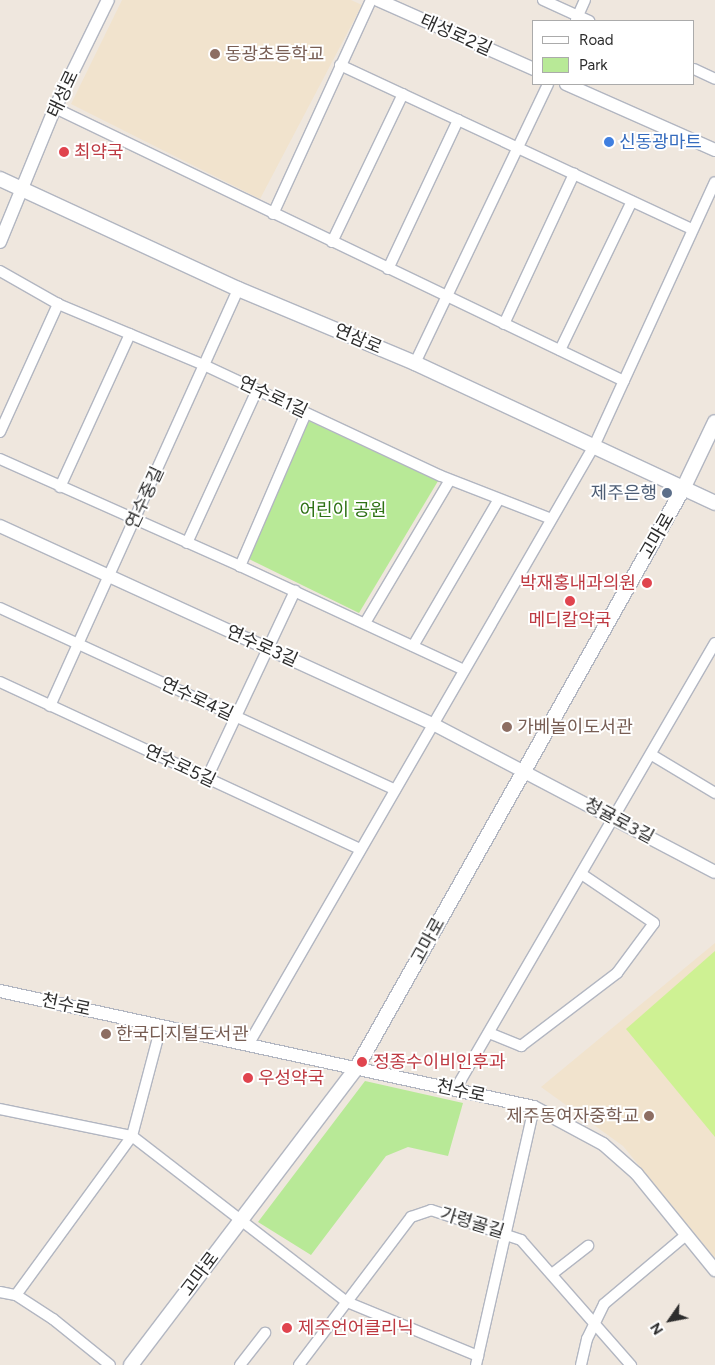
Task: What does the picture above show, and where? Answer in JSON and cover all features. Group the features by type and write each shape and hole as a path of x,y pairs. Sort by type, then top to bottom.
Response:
{"main road":[{"name":"연삼로","path":"0,179 238,289 415,363 715,503"},
{"name":"고마로","path":"131,1365 356,1069 683,489 715,422"}],"street":[{"name":"태성로","path":"0,242 24,190 55,108 108,0"},
{"path":"273,214 371,0"},
{"name":"태성로2길","path":"378,0 532,68"},
{"path":"543,0 577,19 585,0"},
{"path":"340,65 692,230"},
{"path":"695,69 715,79"},
{"path":"415,363 548,85"},
{"path":"568,85 715,150"},
{"path":"332,242 403,94"},
{"path":"55,108 388,269 624,380"},
{"path":"388,269 458,120"},
{"path":"504,324 574,174"},
{"path":"248,1045 464,670 549,518 594,446 715,182"},
{"path":"560,350 632,201"},
{"name":"연수로1길","path":"0,271 58,304 206,366 450,480 549,518"},
{"name":"연수중길","path":"50,706 206,366 238,289"},
{"path":"0,432 58,304"},
{"path":"60,487 130,334"},
{"path":"187,543 257,390"},
{"path":"240,566 306,413"},
{"path":"0,459 134,521 296,591 464,670"},
{"path":"366,623 450,480"},
{"path":"413,646 499,499"},
{"name":"연수로3길","path":"0,526 108,578 433,724 524,769"},
{"path":"207,778 267,648 296,591"},
{"name":"연수로4길","path":"0,608 395,790"},
{"path":"455,1090 616,819 715,643"},
{"name":"연수로5길","path":"0,682 360,849"},
{"path":"652,755 715,793"},
{"name":"청귤로3길","path":"524,769 715,872"},
{"path":"489,1033 521,1046 617,973 654,923 583,875"},
{"name":"천수로","path":"0,991 534,1107 603,1144 637,1174 715,1270"},
{"path":"16,1296 132,1136 162,1026"},
{"path":"0,1109 132,1136 242,1219 347,1302 477,1360 534,1107"},
{"name":"가령골길","path":"299,1365 411,1217 431,1210 506,1232 521,1240 595,1320 631,1365"},
{"path":"581,1365 595,1320 604,1304 686,1235"},
{"path":"552,1274 588,1246"},
{"path":"0,1292 16,1296 110,1365"},
{"path":"240,1365 265,1333"}],"shaded area":[{"name":"동광초등학교","path":"122,0 351,0 362,5 260,199 71,104"},
{"name":"제주동여자중학교","path":"715,943 715,1258 623,1146 541,1087"}],"green space":[{"name":"어린이 공원","path":"309,421 438,481 359,613 249,559"},
{"path":"715,951 715,1137 626,1029"},
{"path":"365,1081 463,1103 448,1156 408,1147 386,1156 311,1255 258,1222"}],"place":[{"name":"동광초등학교","path":"215,54"},
{"name":"신동광마트","path":"609,142"},
{"name":"최약국","path":"64,152"},
{"name":"제주은행","path":"667,493"},
{"name":"박재홍내과의원","path":"647,583"},
{"name":"메디칼약국","path":"570,601"},
{"name":"가베놀이도서관","path":"507,727"},
{"name":"한국디지털도서관","path":"106,1034"},
{"name":"정종수이비인후과","path":"362,1062"},
{"name":"우성약국","path":"248,1078"},
{"name":"제주동여자중학교","path":"649,1116"},
{"name":"제주언어클리닉","path":"287,1328"}]}
